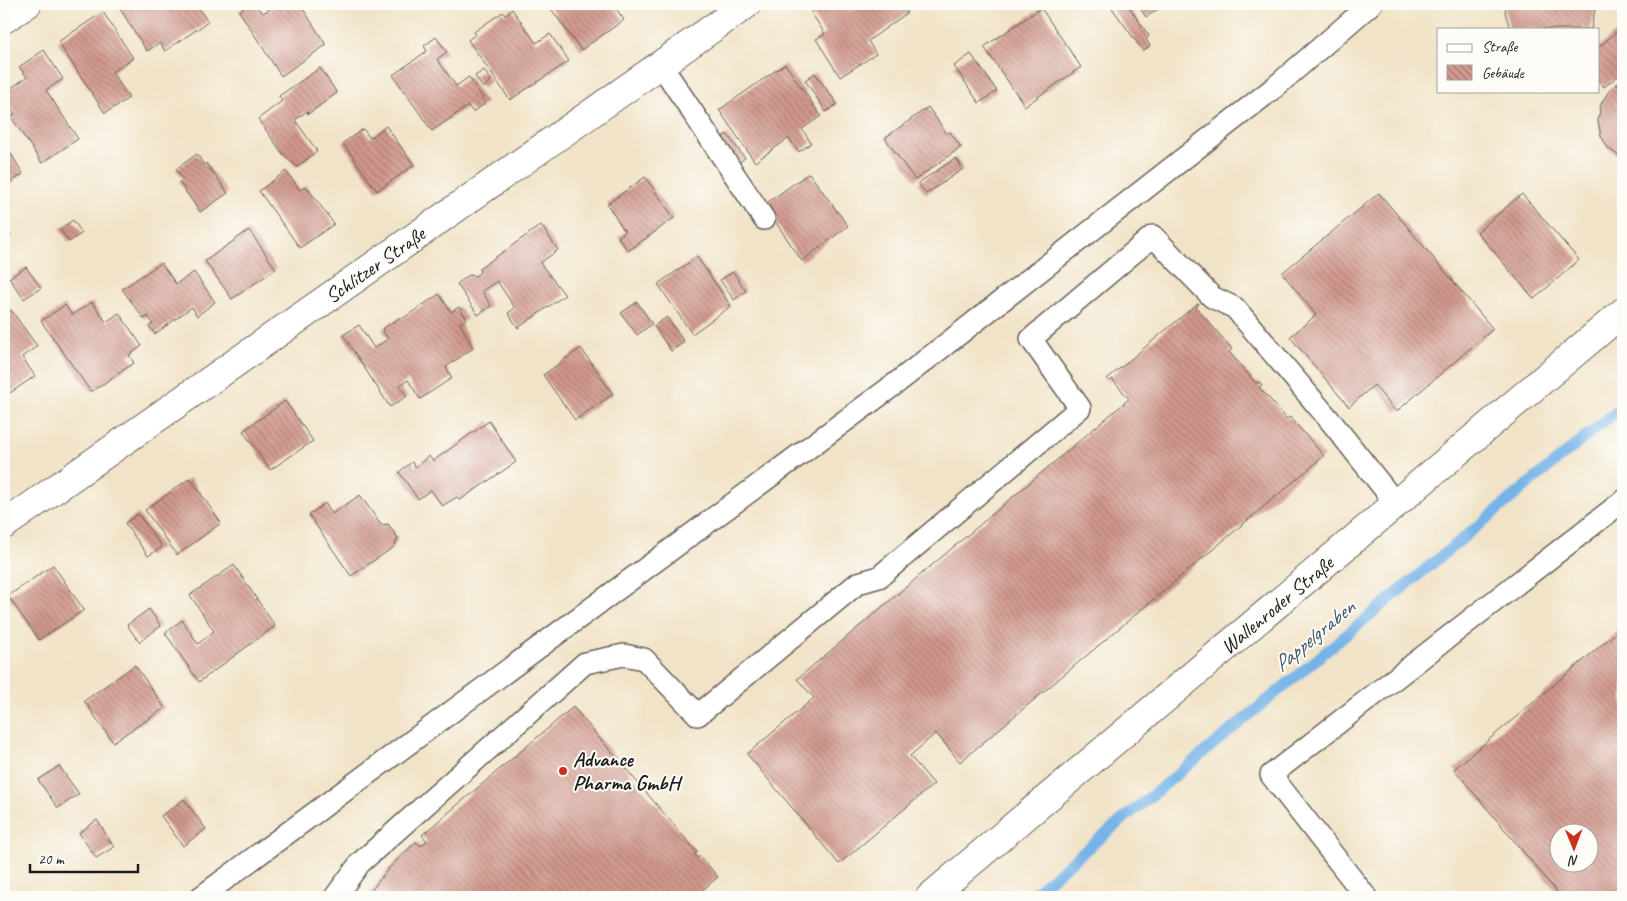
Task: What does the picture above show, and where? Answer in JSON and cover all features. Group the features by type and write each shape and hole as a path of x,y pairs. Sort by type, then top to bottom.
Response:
{"street":[{"path":"4,19 26,4"},
{"name":"Schlitzer Straße","path":"4,525 747,4"},
{"name":"Wallenroder Straße","path":"930,897 1397,505 1623,312"}],"lane":[{"path":"201,897 899,381 1275,87 1371,4"},
{"path":"661,65 764,219"},
{"path":"335,897 360,863 585,663 624,655 644,659 698,715 858,583 879,577 1080,408 1031,339 1153,236 1212,297 1235,308 1333,424 1397,505"},
{"path":"1366,897 1271,776 1623,500"}],"building":[{"path":"129,4 196,4 208,22 165,51 160,43 147,51 120,9"},
{"path":"253,4 263,13 278,4 300,4 326,45 281,76 239,11"},
{"path":"553,4 613,4 624,20 581,50 549,6"},
{"path":"824,4 844,4 849,11 860,4 900,4 907,13 868,41 876,54 840,77 816,39 825,34 811,12"},
{"path":"1119,4 1127,4 1149,36 1146,39 1150,46 1143,51 1112,8"},
{"path":"1137,4 1166,4 1146,17"},
{"path":"1507,4 1594,4 1595,9 1591,28 1510,28 1505,12"},
{"path":"1041,8 1081,67 1025,106 984,47"},
{"path":"512,9 536,43 550,34 569,61 510,100 468,40 476,34 474,32 488,22 503,12 505,15"},
{"path":"103,12 133,58 112,72 129,98 105,113 58,42"},
{"path":"1623,26 1623,72 1604,87 1600,82 1600,46"},
{"path":"436,37 447,52 437,59 456,86 469,77 486,103 473,112 468,106 432,131 393,75 427,51 424,46"},
{"path":"44,50 63,79 46,90 78,139 42,163 11,117 15,114 4,98 4,93 27,77 19,67"},
{"path":"971,54 997,91 979,103 954,66"},
{"path":"785,64 821,116 802,129 811,143 799,152 789,138 755,162 719,110"},
{"path":"320,68 337,93 308,114 307,111 295,120 317,151 297,167 283,154 258,119 282,101 279,96"},
{"path":"484,70 491,81 483,88 475,76"},
{"path":"815,73 837,104 826,112 805,80"},
{"path":"1623,80 1623,159 1608,148 1601,136 1598,121 1601,104 1610,89"},
{"path":"928,107 947,134 950,132 961,147 915,180 885,138"},
{"path":"386,126 414,165 377,191 343,143 363,129 370,138"},
{"path":"727,134 745,158 733,167 716,142"},
{"path":"10,152 23,174 4,187 4,156"},
{"path":"197,154 228,193 200,212 179,182 183,179 176,169"},
{"path":"956,158 963,169 926,194 918,183"},
{"path":"286,171 300,190 306,186 334,224 300,248 259,191"},
{"path":"809,173 848,226 802,261 764,205"},
{"path":"645,177 674,218 628,251 618,237 625,232 607,204"},
{"path":"1379,193 1493,329 1396,412 1374,385 1349,407 1290,337 1316,315 1282,273"},
{"path":"1522,194 1579,260 1534,299 1477,232"},
{"path":"73,220 82,233 69,242 60,229"},
{"path":"4,225 11,235 4,240"},
{"path":"541,225 558,250 540,263 565,295 518,328 508,313 515,308 497,281 482,291 491,306 478,315 457,284 469,275 475,276 480,272 479,269"},
{"path":"249,230 276,269 232,299 205,261"},
{"path":"697,257 731,306 692,334 658,284"},
{"path":"161,263 176,284 194,272 215,302 197,316 192,307 155,334 149,326 153,324 148,316 144,319 122,289"},
{"path":"26,267 41,288 24,299 9,278"},
{"path":"733,272 746,291 734,300 720,280"},
{"path":"439,294 451,312 459,307 467,319 460,323 473,348 446,367 452,378 420,399 408,380 399,386 407,396 390,407 343,335 359,325 374,348 388,339 382,329 401,317 402,319"},
{"path":"92,302 106,322 119,313 142,346 129,355 134,363 91,392 41,321 65,305 72,315"},
{"path":"637,302 652,324 637,335 621,313"},
{"path":"1198,303 1196,307 1232,349 1229,352 1256,383 1259,382 1262,385 1259,387 1287,419 1290,417 1324,456 960,762 936,733 910,756 934,784 839,864 747,754 814,698 797,679 1129,399 1112,379 1109,382 1107,379"},
{"path":"11,310 37,346 22,357 35,376 4,397 4,315"},
{"path":"667,317 684,342 671,351 654,326"},
{"path":"581,348 613,394 575,420 543,375"},
{"path":"285,401 313,441 270,470 243,431"},
{"path":"489,421 516,462 460,500 457,497 442,506 431,490 418,499 399,472 412,462 415,467 429,456 433,461"},
{"path":"190,478 221,523 177,555 145,510"},
{"path":"360,495 381,525 388,524 398,538 394,547 351,576 309,515 325,503 332,514"},
{"path":"138,514 162,547 148,556 125,523"},
{"path":"53,565 84,610 39,640 8,596"},
{"path":"234,565 275,626 199,682 165,633 182,620 198,644 214,631 190,595"},
{"path":"149,609 161,626 139,642 127,625"},
{"path":"1623,627 1623,897 1561,897 1454,769"},
{"path":"135,665 165,708 113,742 84,701"},
{"name":"Advance Pharma GmbH","path":"573,707 697,852 694,854 698,858 700,856 718,877 694,897 366,897 389,868 416,842 421,846 427,841 422,835"},
{"path":"59,766 79,794 58,808 38,780"},
{"path":"184,799 206,829 183,846 161,816"},
{"path":"97,820 114,847 96,858 79,833"}],"waterway":[{"name":"Pappelgraben","path":"1029,897 1623,406"}],"place":[{"name":"Advance Pharma GmbH","path":"563,771"}]}
